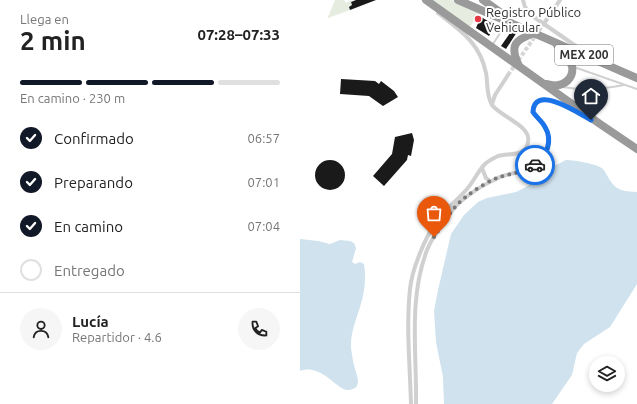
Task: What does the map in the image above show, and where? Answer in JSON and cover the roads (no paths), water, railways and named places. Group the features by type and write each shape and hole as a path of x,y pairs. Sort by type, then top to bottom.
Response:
{"highway":[{"path":"426,0 637,149"},
{"name":"MEX 200","path":"458,0 637,78"},
{"path":"483,0 494,9 531,31 517,42 515,47 515,55 519,66"},
{"path":"546,84 558,86 567,82 571,77 572,66 565,54 555,43"}],"street":[{"path":"411,404 408,324 410,288 419,254 436,221 467,189 485,164 498,157 519,153 524,150 528,142 528,134 523,128 505,116 492,104 488,96 486,74 478,50 464,34 430,7 426,0"},
{"path":"523,0 525,7 531,15 568,42 600,62"},
{"path":"545,22 560,0"},
{"path":"492,104 508,75"},
{"path":"416,404 416,289 427,250 434,237 456,206 490,181 530,169 539,163 546,154 549,140 546,129 533,112 534,104 539,100 543,99 562,105 600,124"},
{"path":"482,168 486,178 490,181"}],"lane":[{"path":"491,46 507,21"},
{"path":"572,66 637,89"},
{"path":"558,86 568,88 608,89 624,85"}],"water":[{"path":"566,160 596,165 604,170 611,182 617,188 623,191 637,192 637,284 610,327 584,344 577,353 572,375 552,404 444,404 443,377 436,342 434,311 451,234 464,215 478,202 487,198 516,192 526,187 554,166"},
{"path":"300,239 330,244 340,240 350,241 354,243 356,248 352,262 355,264 360,262 364,264 364,291 351,342 354,367 358,379 358,385 353,389 344,389 316,371 300,371"}],"tunnel":[{"path":"508,75 545,22"}],"place":[{"name":"Registro Público Vehicular","path":"478,19"}]}
